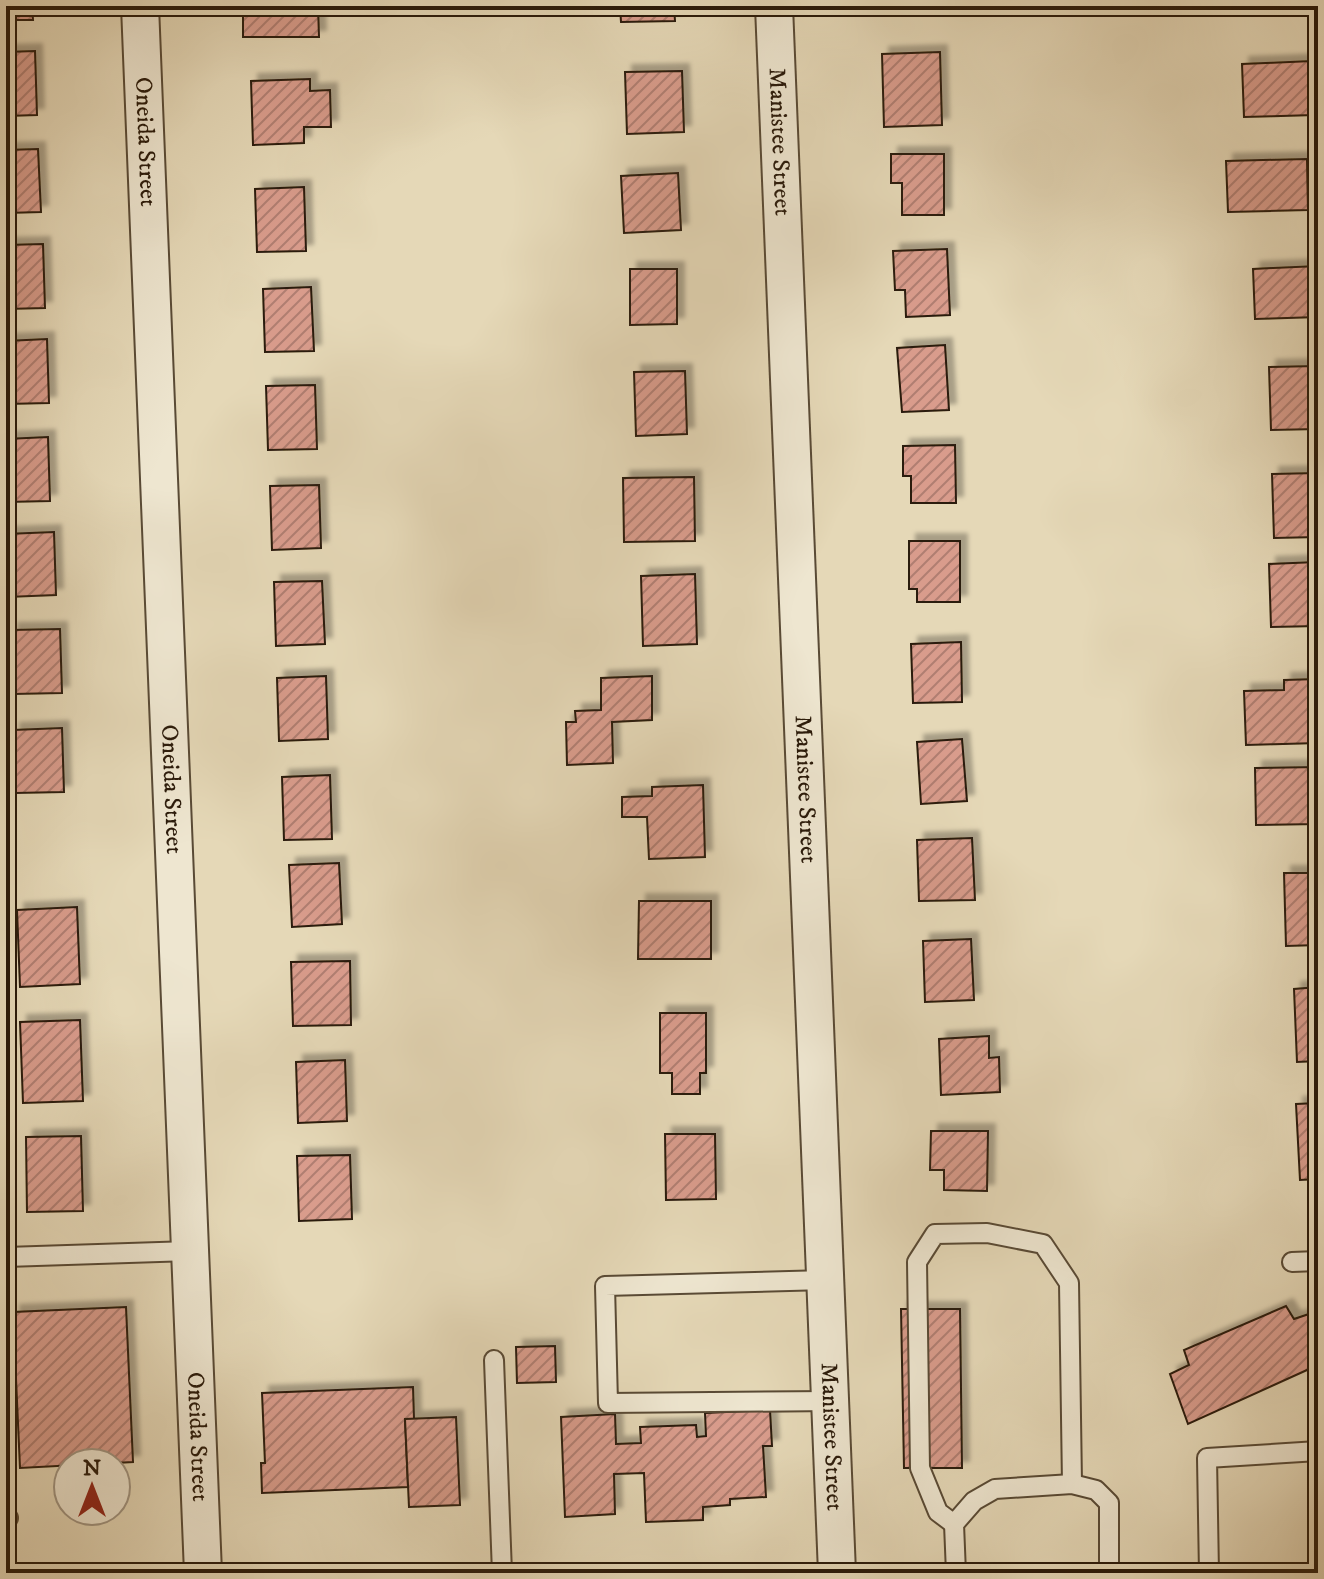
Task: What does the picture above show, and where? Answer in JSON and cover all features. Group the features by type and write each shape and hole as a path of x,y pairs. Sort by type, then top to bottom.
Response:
{"street":[{"name":"Oneida Street","path":"140,6 203,1573"},
{"name":"Manistee Street","path":"774,6 837,1573"}],"lane":[{"path":"954,1524 938,1512 920,1468 917,1262 935,1234 987,1233 1043,1244 1069,1283 1072,1484"},
{"path":"6,1257 190,1251"},
{"path":"1292,1262 1318,1261"},
{"path":"826,1280 605,1286 608,1403 832,1401"},
{"path":"494,1360 502,1573"},
{"path":"1209,1573 1207,1458 1318,1451"},
{"path":"956,1573 954,1524 974,1501 995,1489 1072,1484 1096,1490 1109,1503 1109,1573"}],"building":[{"path":"6,6 32,6 33,20 6,20"},
{"path":"243,6 318,6 319,37 243,37"},
{"path":"620,6 674,6 675,21 621,22"},
{"path":"1236,6 1306,6 1306,12 1237,15"},
{"path":"35,51 37,115 6,116 6,52"},
{"path":"940,52 942,125 884,127 882,54"},
{"path":"1312,61 1314,115 1244,117 1242,64"},
{"path":"682,71 684,132 627,134 625,72"},
{"path":"310,79 310,91 330,90 331,127 304,127 304,143 253,145 251,81"},
{"path":"38,149 41,212 6,213 6,150"},
{"path":"891,154 944,154 944,215 902,215 902,183 891,183"},
{"path":"1307,159 1308,210 1228,212 1226,161"},
{"path":"678,173 681,230 624,233 621,176"},
{"path":"304,187 306,251 257,252 255,189"},
{"path":"43,244 45,308 6,309 6,245"},
{"path":"947,249 950,315 906,317 905,290 895,290 893,251"},
{"path":"1318,266 1318,317 1255,319 1253,269"},
{"path":"630,269 677,269 677,324 630,325"},
{"path":"311,287 314,351 265,352 263,289"},
{"path":"47,339 49,403 6,404 6,341"},
{"path":"945,345 949,410 902,412 897,348"},
{"path":"1317,366 1318,429 1271,430 1269,367"},
{"path":"685,371 687,434 636,436 634,372"},
{"path":"315,385 317,449 268,450 266,386"},
{"path":"48,437 50,501 6,502 6,439"},
{"path":"955,445 956,503 911,503 911,476 903,476 903,446"},
{"path":"1318,473 1318,537 1274,538 1272,474"},
{"path":"694,477 695,541 624,542 623,478"},
{"path":"319,485 321,548 272,550 270,486"},
{"path":"54,532 56,595 7,597 6,534"},
{"path":"909,541 960,541 960,602 917,602 917,589 909,589"},
{"path":"1317,562 1318,626 1271,627 1269,564"},
{"path":"695,574 697,644 643,646 641,576"},
{"path":"322,581 325,644 276,646 274,582"},
{"path":"60,629 62,693 13,694 11,630"},
{"path":"961,642 962,702 913,703 911,644"},
{"path":"326,676 328,739 279,741 277,678"},
{"path":"652,676 652,720 612,722 613,763 567,765 566,722 576,722 575,711 601,710 601,678"},
{"path":"1318,679 1318,743 1246,745 1244,691 1284,690 1284,680"},
{"path":"62,728 64,792 15,793 13,730"},
{"path":"962,739 967,801 921,804 917,742"},
{"path":"1318,767 1318,824 1256,825 1255,768"},
{"path":"330,775 332,839 284,840 282,777"},
{"path":"703,785 705,857 649,859 647,817 622,817 622,797 652,796 652,787"},
{"path":"972,838 975,900 919,901 917,840"},
{"path":"339,863 342,924 292,927 289,865"},
{"path":"1284,873 1318,873 1318,945 1286,946"},
{"path":"639,901 711,901 711,959 638,959"},
{"path":"77,907 80,984 20,987 17,910"},
{"path":"971,939 974,1000 925,1002 923,941"},
{"path":"350,961 351,1025 293,1026 291,962"},
{"path":"1318,987 1318,1061 1297,1062 1294,989"},
{"path":"660,1013 706,1013 706,1073 700,1073 700,1094 672,1094 672,1073 660,1073"},
{"path":"80,1020 83,1101 23,1103 20,1022"},
{"path":"989,1036 989,1058 999,1057 1000,1092 941,1095 939,1039"},
{"path":"345,1060 347,1121 298,1123 296,1062"},
{"path":"1318,1103 1318,1179 1300,1180 1296,1104"},
{"path":"931,1131 988,1131 987,1191 944,1190 944,1170 930,1170"},
{"path":"665,1134 715,1134 716,1199 666,1200"},
{"path":"81,1136 83,1211 27,1212 26,1137"},
{"path":"350,1155 352,1219 299,1221 297,1156"},
{"path":"1286,1306 1294,1319 1318,1311 1318,1365 1188,1424 1170,1374 1189,1365 1184,1350"},
{"path":"126,1307 133,1462 132,1447 52,1447 52,1466 20,1468 13,1312"},
{"path":"901,1309 960,1309 962,1468 904,1468"},
{"path":"555,1346 556,1382 517,1383 516,1347"},
{"path":"413,1387 414,1419 405,1419 408,1487 262,1493 261,1463 265,1463 262,1393"},
{"path":"770,1410 772,1446 763,1446 766,1497 730,1499 730,1505 703,1507 703,1520 646,1522 644,1473 614,1474 615,1514 565,1517 561,1417 615,1414 616,1444 641,1443 640,1427 696,1425 697,1437 706,1436 705,1413"},
{"path":"456,1417 460,1505 409,1507 405,1419"}]}
